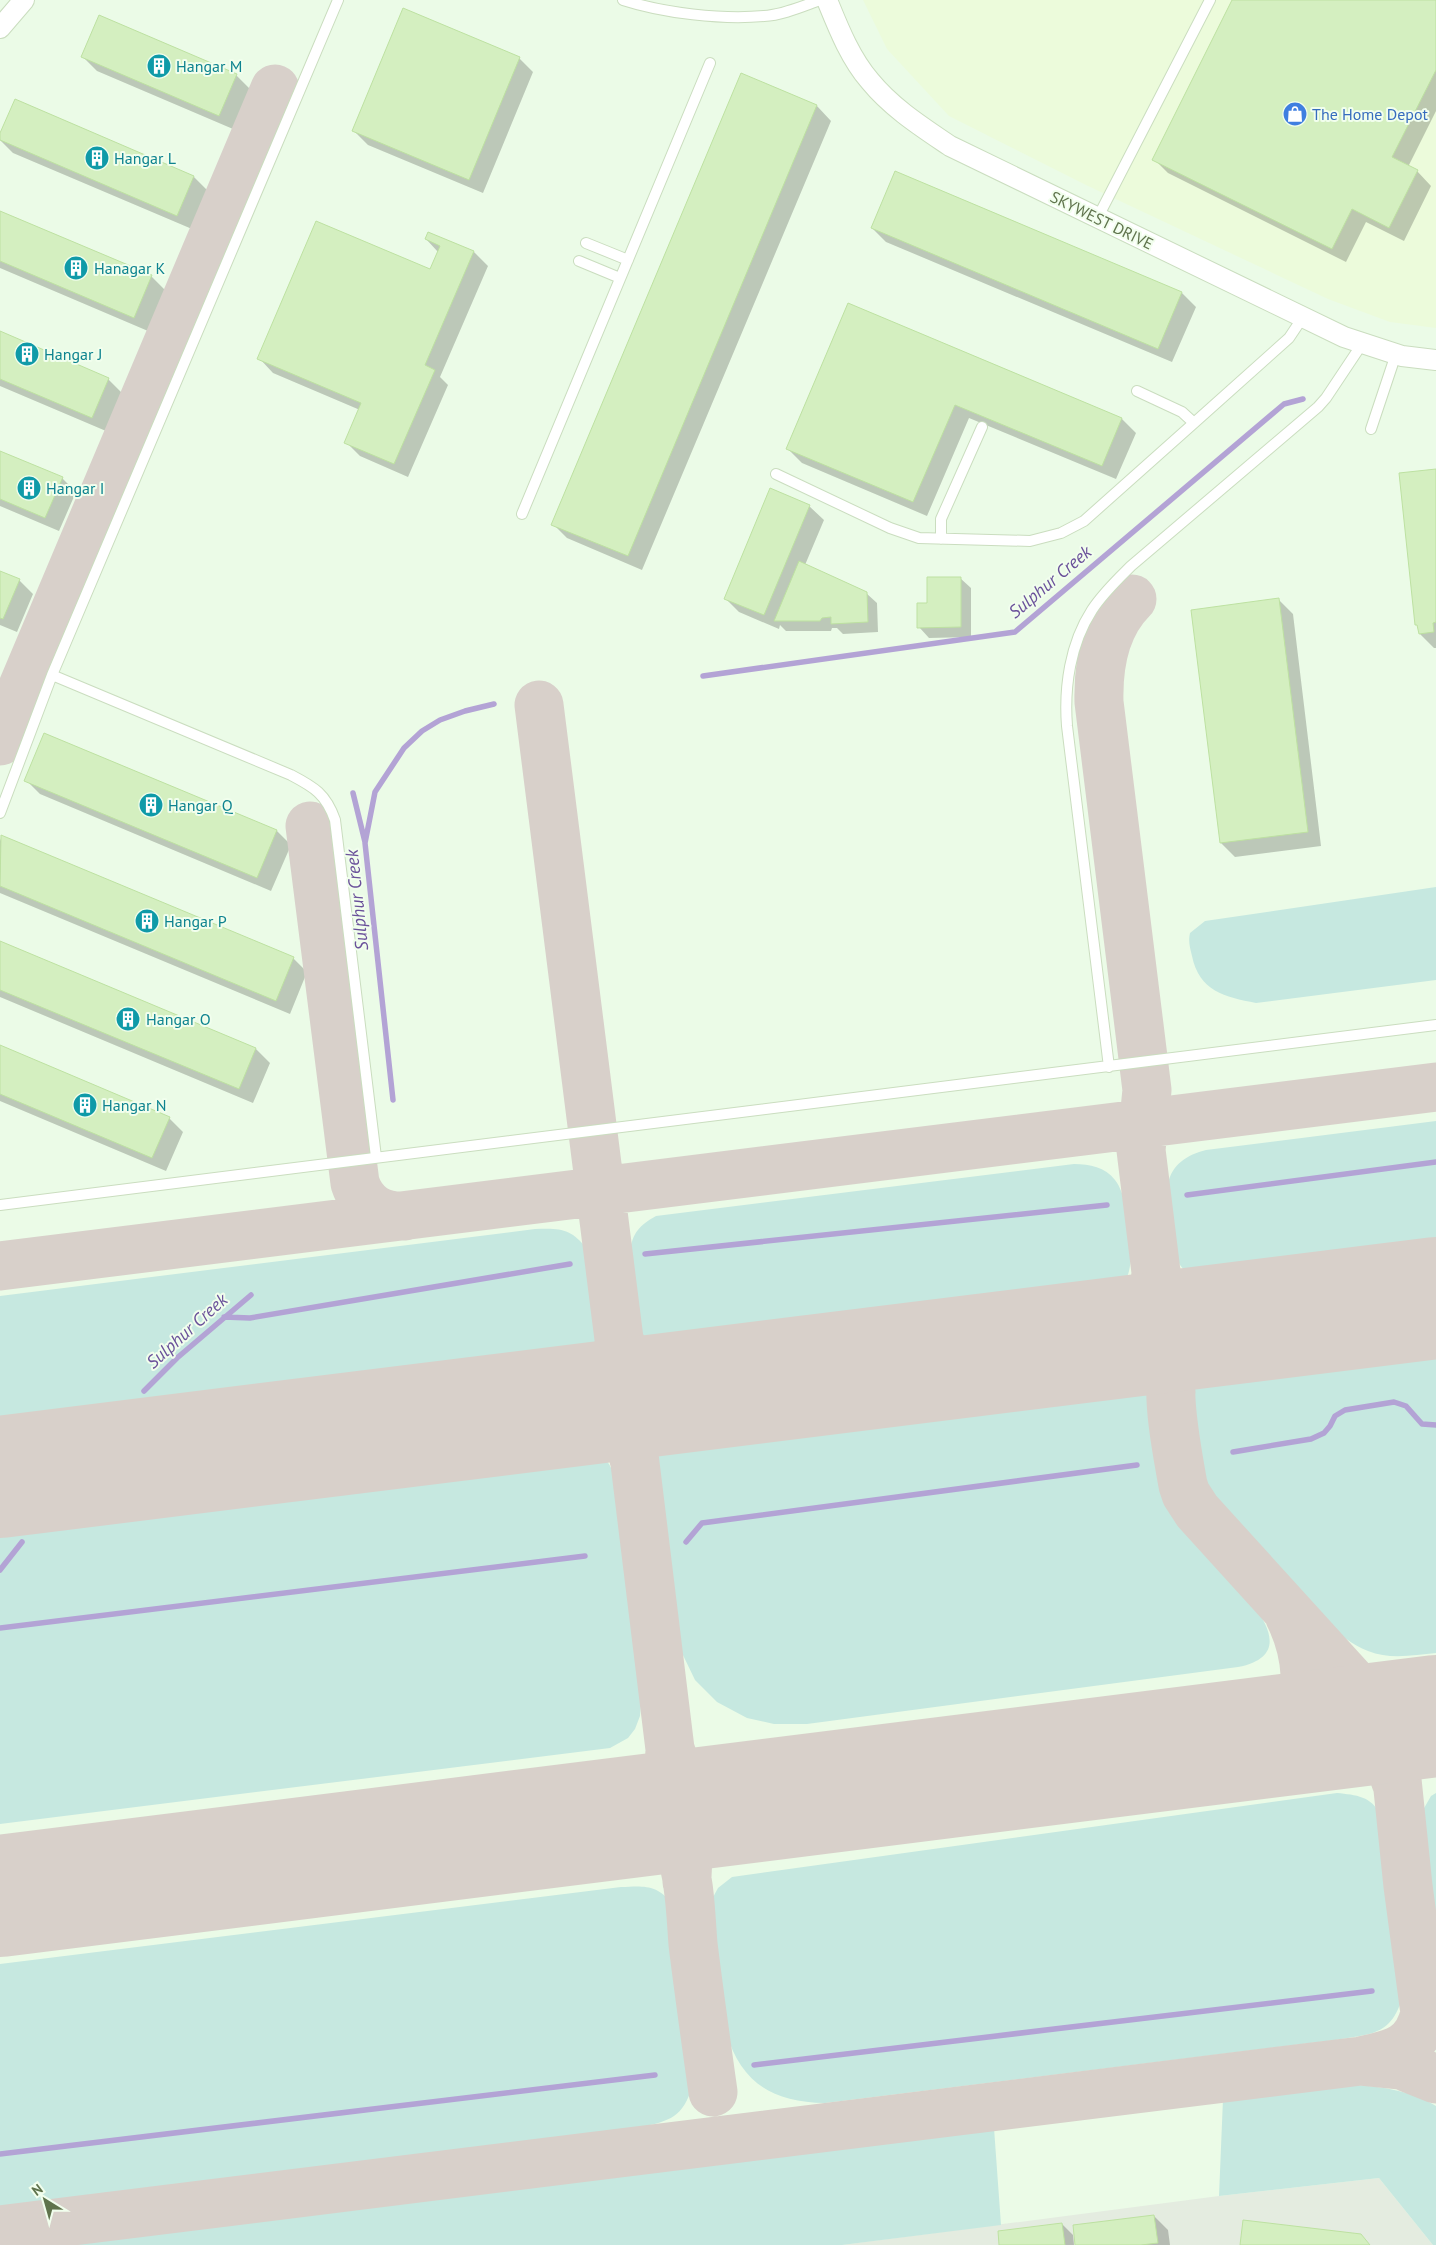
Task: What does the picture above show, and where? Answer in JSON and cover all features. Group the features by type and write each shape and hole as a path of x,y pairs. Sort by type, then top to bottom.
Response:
{"street":[{"path":"0,28 24,0"},
{"name":"SKYWEST DRIVE","path":"827,0 847,44 870,82 899,109 950,146 1362,344 1396,354 1436,360"}],"lane":[{"path":"0,813 52,675 338,0"},
{"path":"623,0 646,8 708,15 766,16 820,0"},
{"path":"1098,218 1210,0"},
{"path":"522,514 710,63"},
{"path":"586,243 628,260"},
{"path":"579,261 620,278"},
{"path":"776,474 890,528 919,538 1030,541 1061,533 1084,521 1194,423 1289,338 1303,317"},
{"path":"1109,1067 1067,726 1065,699 1075,648 1092,611 1108,589 1131,566 1318,407 1362,344"},
{"path":"1371,429 1396,354"},
{"path":"1137,391 1182,412 1194,423"},
{"path":"941,539 941,519 982,427"},
{"path":"52,675 291,775 313,786 330,806 335,820 376,1157"},
{"path":"0,1205 1436,1025"}],"shaded area":[{"path":"863,0 1436,0 1436,328 1390,322 1328,299 1086,185 949,116 887,49"},
{"path":"1436,887 1436,980 1256,1003 1224,995 1215,990 1207,985 1195,968 1189,939 1190,933 1205,921"},
{"path":"1436,1121 1436,1251 1199,1278 1188,1273 1180,1265 1173,1238 1168,1184 1173,1171 1181,1161 1206,1150"},
{"path":"1074,1164 1091,1166 1107,1172 1120,1188 1124,1200 1130,1228 1130,1268 1123,1283 1108,1296 665,1353 650,1348 641,1337 630,1252 638,1230 656,1216"},
{"path":"535,1229 558,1229 570,1233 587,1249 600,1342 594,1353 589,1357 0,1433 0,1296"},
{"path":"1436,1341 1436,1653 1402,1656 1376,1654 1356,1645 1334,1629 1217,1507 1201,1478 1193,1400 1195,1386 1212,1370 1220,1367"},
{"path":"1124,1381 1140,1385 1148,1396 1154,1410 1164,1483 1168,1500 1175,1514 1193,1538 1248,1598 1266,1626 1270,1639 1267,1651 1257,1660 1238,1667 807,1724 774,1724 747,1718 717,1702 695,1680 682,1653 677,1635 655,1464 660,1450 670,1441 679,1437"},
{"path":"586,1450 593,1451 607,1461 616,1482 641,1703 640,1716 635,1729 628,1738 610,1748 0,1824 0,1520"},
{"path":"1337,1793 1368,1800 1380,1815 1402,1998 1392,2020 1378,2031 1335,2040 825,2103 805,2102 773,2093 748,2075 731,2046 725,2028 711,1901 718,1888 732,1877"},
{"path":"1436,1793 1436,1917 1433,1909 1423,1810 1431,1796"},
{"path":"621,1887 655,1889 671,1903 692,2087 680,2111 668,2120 641,2127 0,2206 0,1964"},
{"path":"1356,2085 1408,2093 1436,2106 1436,2245 1433,2245 1379,2178 1219,2196 1223,2099"},
{"path":"994,2128 1001,2225 842,2245 43,2245"},
{"path":"1379,2178 1433,2245 842,2245 1219,2196"}],"building":[{"name":"The Home Depot","path":"1232,0 1436,0 1436,70 1392,157 1418,170 1389,228 1352,209 1332,249 1152,160"},
{"path":"403,8 520,57 469,180 352,131"},
{"name":"Hangar M","path":"99,15 237,74 219,116 81,57"},
{"path":"741,73 817,105 628,556 551,525"},
{"name":"Hangar L","path":"15,99 194,176 177,216 0,140 0,133"},
{"path":"895,171 1182,292 1158,349 871,228"},
{"name":"Hanagar K","path":"0,211 152,275 134,318 0,261"},
{"path":"316,221 430,269 440,246 425,239 428,232 474,251 425,365 435,370 394,464 344,443 361,403 257,359"},
{"path":"848,303 1122,418 1102,466 955,405 913,502 786,449"},
{"name":"Hangar J","path":"0,331 109,378 92,418 0,379"},
{"name":"Hangar I","path":"0,451 63,477 45,518 0,499"},
{"path":"1436,469 1436,622 1433,623 1434,632 1419,634 1417,625 1415,625 1399,473"},
{"path":"770,488 810,505 764,615 724,599"},
{"path":"799,561 867,592 868,622 831,624 831,617 822,618 820,621 774,621"},
{"path":"0,571 20,579 3,619 0,618"},
{"path":"927,577 961,577 961,627 917,628 917,603 927,603"},
{"path":"1279,598 1308,832 1220,843 1191,610"},
{"name":"Hangar Q","path":"44,733 277,830 257,878 24,781"},
{"name":"Hangar P","path":"1,835 294,957 276,1001 0,886"},
{"name":"Hangar O","path":"0,941 256,1048 239,1089 0,990"},
{"name":"Hangar N","path":"0,1045 170,1117 152,1158 0,1094"},
{"path":"1154,2215 1158,2243 1141,2245 1075,2245 1073,2225"},
{"path":"1243,2220 1361,2234 1370,2245 1240,2245"},
{"path":"1062,2223 1065,2245 999,2245 998,2231"}],"waterway":[{"name":"Sulphur Creek","path":"703,676 1015,632 1284,404 1303,399"},
{"name":"Sulphur Creek","path":"393,1100 365,843 375,792 404,748 422,731 440,720 465,711 494,704"},
{"path":"353,793 365,842"},
{"path":"1187,1195 1436,1162"},
{"path":"645,1254 1107,1205"},
{"path":"224,1317 250,1318 570,1264"},
{"name":"Sulphur Creek","path":"144,1391 177,1358 251,1295"},
{"path":"1233,1452 1311,1439 1324,1433 1335,1416 1345,1410 1394,1402 1406,1406 1422,1424 1436,1425"},
{"path":"686,1542 702,1523 1137,1465"},
{"name":"Sulphur Creek","path":"0,1570 22,1542"},
{"path":"0,1628 585,1556"},
{"path":"754,2065 1372,1991"},
{"path":"0,2154 655,2075"}],"taxiway":[{"path":"0,741 275,89"},
{"path":"1132,599 1115,621 1109,634 1102,660 1099,702 1147,1090 1141,1150 1156,1272"},
{"path":"539,705 619,1339"},
{"path":"310,826 355,1183 363,1198 374,1209 388,1215 405,1216"},
{"path":"0,1266 1436,1087"},
{"path":"1171,1392 1165,1375 1157,1362 1147,1353 1122,1344 1108,1343 1015,1350 1106,1334 1131,1323 1141,1315 1149,1304 1154,1290 1156,1272 1171,1302 1193,1316 1220,1320 1318,1313 1233,1326 1206,1334 1194,1340 1184,1349 1177,1360 1172,1374 1171,1385 1174,1429 1183,1485 1186,1494 1197,1511 1367,1698 1391,1712 1408,1714 1436,1712"},
{"path":"634,1459 636,1441 641,1427 661,1407 688,1396 778,1380 687,1388 659,1384 646,1378 635,1369 626,1356 619,1339 616,1362 607,1380 591,1392 572,1401 550,1407 485,1417 549,1410 572,1410 592,1414 610,1422 625,1435 634,1455 670,1749"},
{"path":"1158,1751 1271,1730 1293,1716 1300,1706 1304,1692 1305,1674 1300,1644 1289,1615"},
{"path":"0,2230 1361,2061 1383,2056 1410,2043 1416,2035 1425,2013 1408,1886 1396,1770 1401,1754 1415,1736 1436,1723"},
{"path":"1257,1739 1319,1734 1339,1735 1358,1739 1374,1747 1387,1761 1396,1782"},
{"path":"687,1882 687,1867 689,1854 698,1833 706,1824 728,1811 742,1807 904,1782 724,1799 704,1793 689,1783 678,1768 670,1749 667,1771 659,1788 645,1802 625,1813 451,1840 626,1823 650,1829 670,1841 680,1854 686,1873 693,1944 713,2092"},
{"path":"1361,2061 1401,2065 1436,2079"}],"runway":[{"path":"0,1477 1436,1298"},
{"path":"0,1896 1436,1716"}],"place":[{"name":"Hangar M","path":"159,66"},
{"name":"The Home Depot","path":"1295,114"},
{"name":"Hangar L","path":"97,158"},
{"name":"Hanagar K","path":"76,268"},
{"name":"Hangar J","path":"27,354"},
{"name":"Hangar I","path":"29,488"},
{"name":"Hangar Q","path":"151,805"},
{"name":"Hangar P","path":"147,921"},
{"name":"Hangar O","path":"128,1019"},
{"name":"Hangar N","path":"85,1105"}]}
